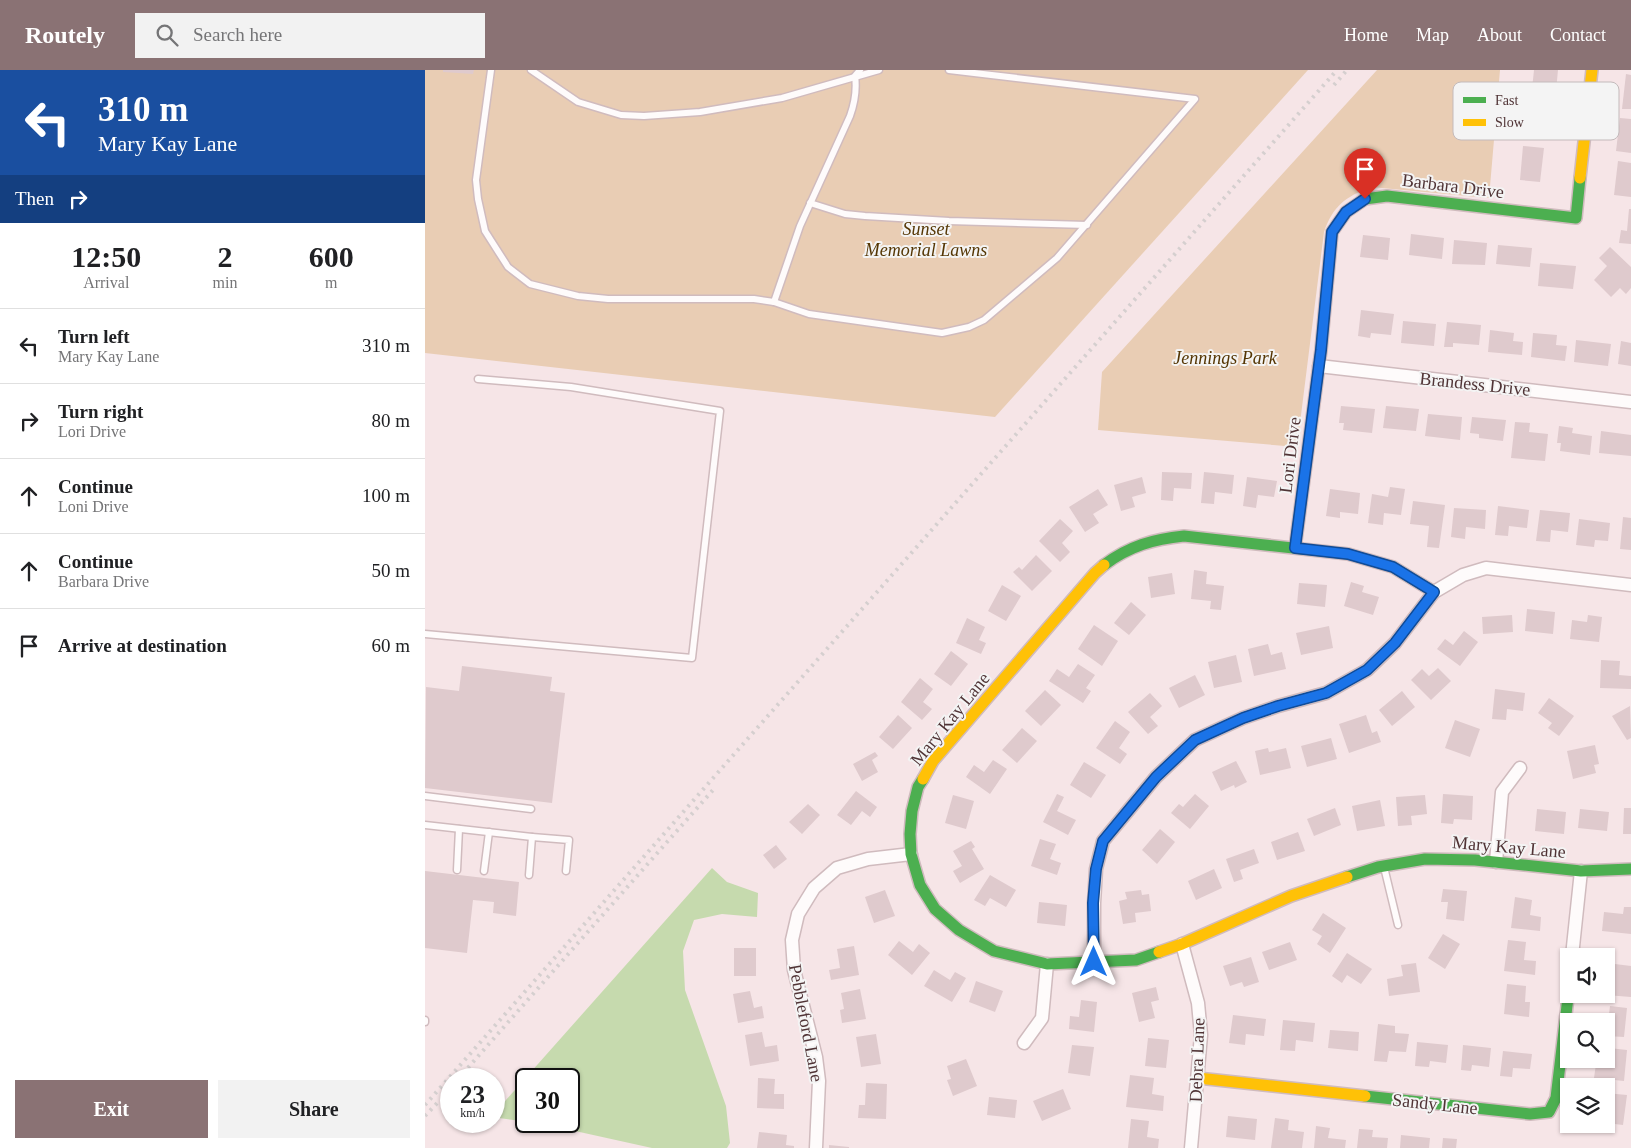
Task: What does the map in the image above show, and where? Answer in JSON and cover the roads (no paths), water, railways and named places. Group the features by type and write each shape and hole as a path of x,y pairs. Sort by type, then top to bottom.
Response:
{"street":[{"name":"Barbara Drive","path":"1319,366 1332,232 1346,212 1365,199 1387,196 1576,218 1584,140"},
{"name":"Brandess Drive","path":"1319,366 1631,402"},
{"name":"Lori Drive","path":"1295,548 1319,366"},
{"name":"Mary Kay Lane","path":"1434,592 1393,567 1348,554 1295,548 1183,536 1157,539 1137,545 1115,556 1095,573 933,761 918,787 912,811 911,854 920,885 935,909 959,930 994,951 1047,964 1136,960 1182,944 1291,896 1384,866 1425,859 1496,862 1581,871 1631,869"},
{"path":"1094,962 1093,903 1095,878 1103,841 1156,777 1195,740 1243,718 1326,693 1367,670 1395,643 1434,592 1463,575 1486,568 1631,585"},
{"path":"1496,862 1502,792 1520,768"},
{"name":"Pebbleford Lane","path":"816,1148 819,1081 816,1057 793,970 792,940 798,914 814,888 837,868 868,859 911,854"},
{"path":"1573,948 1581,871"},
{"name":"Debra Lane","path":"1182,944 1198,1003 1201,1035 1191,1148"},
{"path":"1024,1044 1042,1018 1047,964"},
{"name":"Sandy Lane","path":"1197,1078 1530,1114 1549,1112 1556,1098 1567,1003"}],"lane":[{"path":"491,70 476,180 477,199 485,230 508,267 530,284 578,296 609,299 754,299 774,302 809,314 943,333 957,331 984,320 1057,258 1195,100 949,70"},
{"path":"531,70 578,102 621,115 644,116 700,112 764,102 822,87 857,73 879,70"},
{"path":"774,302 810,203 850,116 855,101 857,73"},
{"path":"810,203 845,214 865,216 949,221 1087,225"},
{"path":"425,634 692,658 720,411 571,387 478,379"},
{"path":"425,796 531,809"},
{"path":"425,825 569,840 566,871"},
{"path":"457,870 459,829"},
{"path":"483,871 489,832"},
{"path":"529,875 532,837"},
{"path":"1384,866 1398,925"}],"railway":[{"path":"425,1105 1337,70"},
{"path":"1334,85 1347,70"},
{"path":"468,1068 713,790"},
{"path":"425,1116 440,1100"}],"park label":[{"name":"Sunset Memorial Lawns","path":"926,239"},
{"name":"Jennings Park","path":"1225,358"}]}
